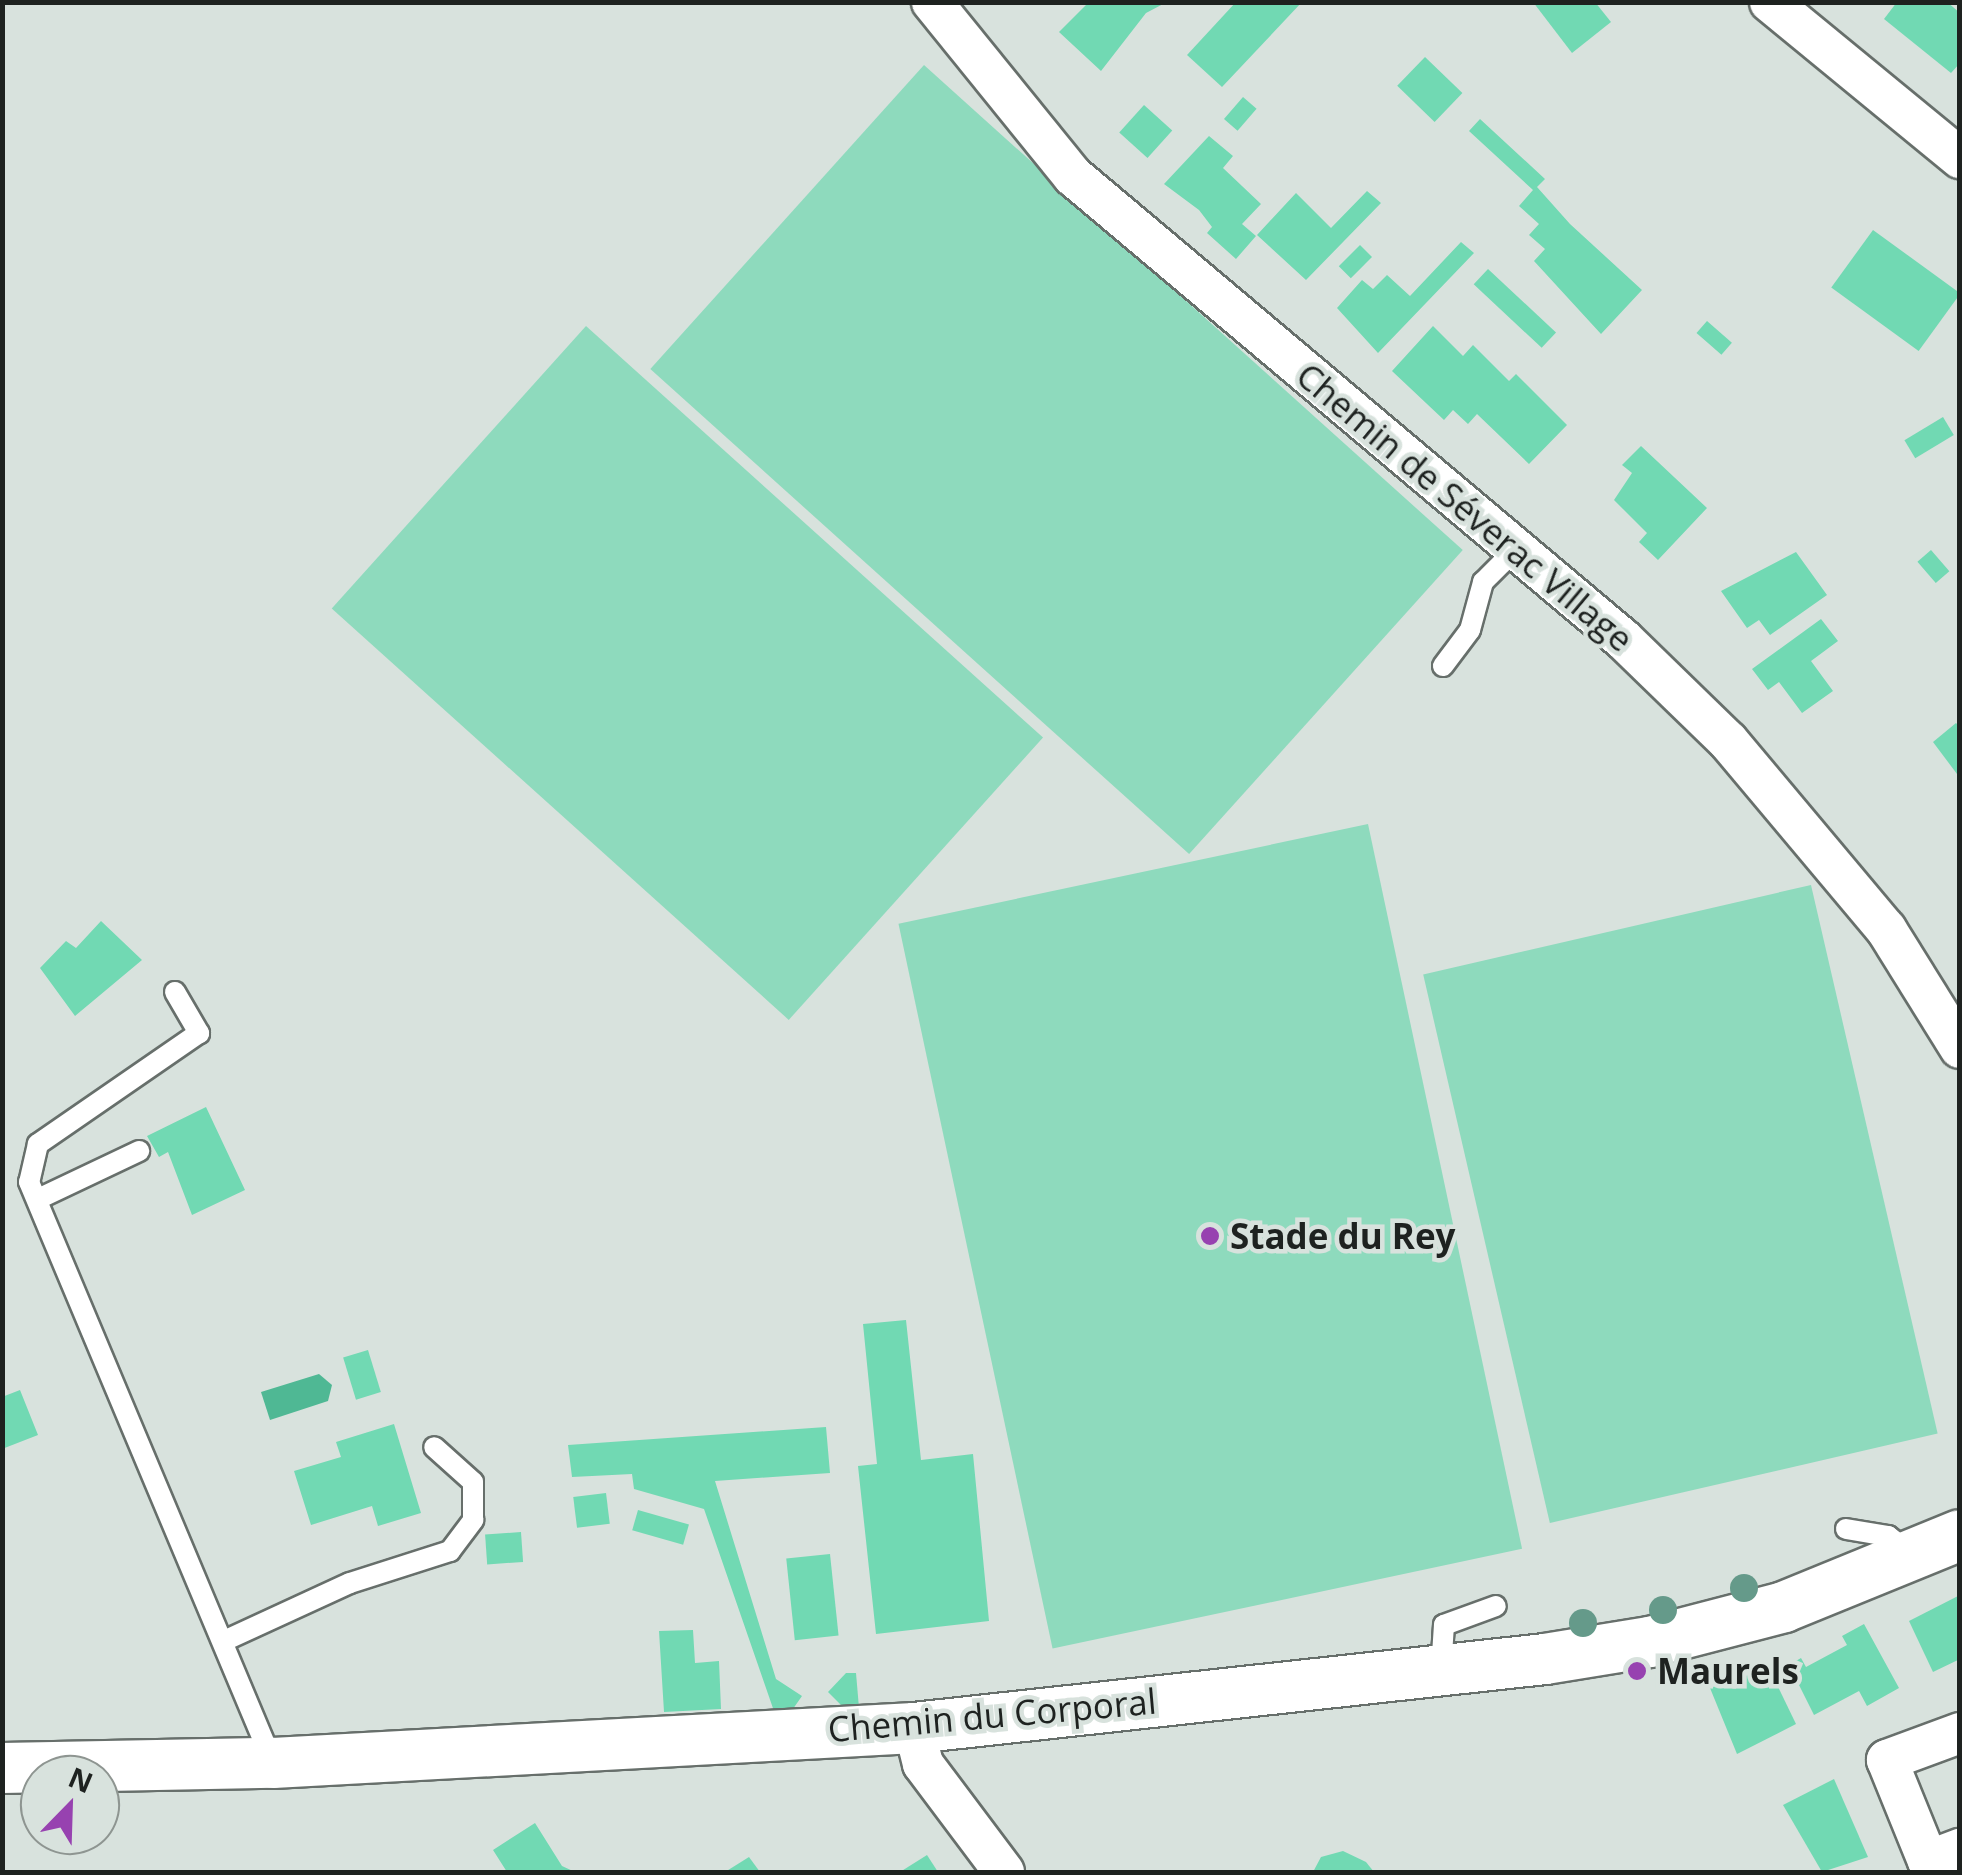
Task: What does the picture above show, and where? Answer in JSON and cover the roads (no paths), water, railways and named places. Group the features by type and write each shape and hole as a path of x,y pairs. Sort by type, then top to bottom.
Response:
{"street":[{"name":"Chemin de Séverac Village","path":"932,2 1074,176 1517,548 1728,741 1811,834 1886,929 1960,1048"},
{"path":"1770,2 1960,158"},
{"name":"Chemin du Corporal","path":"2,1768 273,1763 914,1728 1441,1670 1650,1642 1784,1607 1912,1559 1960,1536"},
{"path":"914,1728 923,1764 1004,1872"},
{"path":"1960,1733 1887,1760 1928,1861 1960,1850"}],"lane":[{"path":"1444,666 1470,630 1483,582 1517,548"},
{"path":"175,992 199,1033 38,1144 29,1182 226,1640 273,1763"},
{"path":"38,1199 139,1151"},
{"path":"226,1640 350,1584 450,1552 474,1520 473,1482 434,1447"},
{"path":"1846,1529 1898,1540 1912,1559"},
{"path":"1441,1670 1444,1625 1496,1606"}],"place":[{"name":"Stade du Rey","path":"1210,1236"},
{"name":"Maurels","path":"1637,1671"}]}
